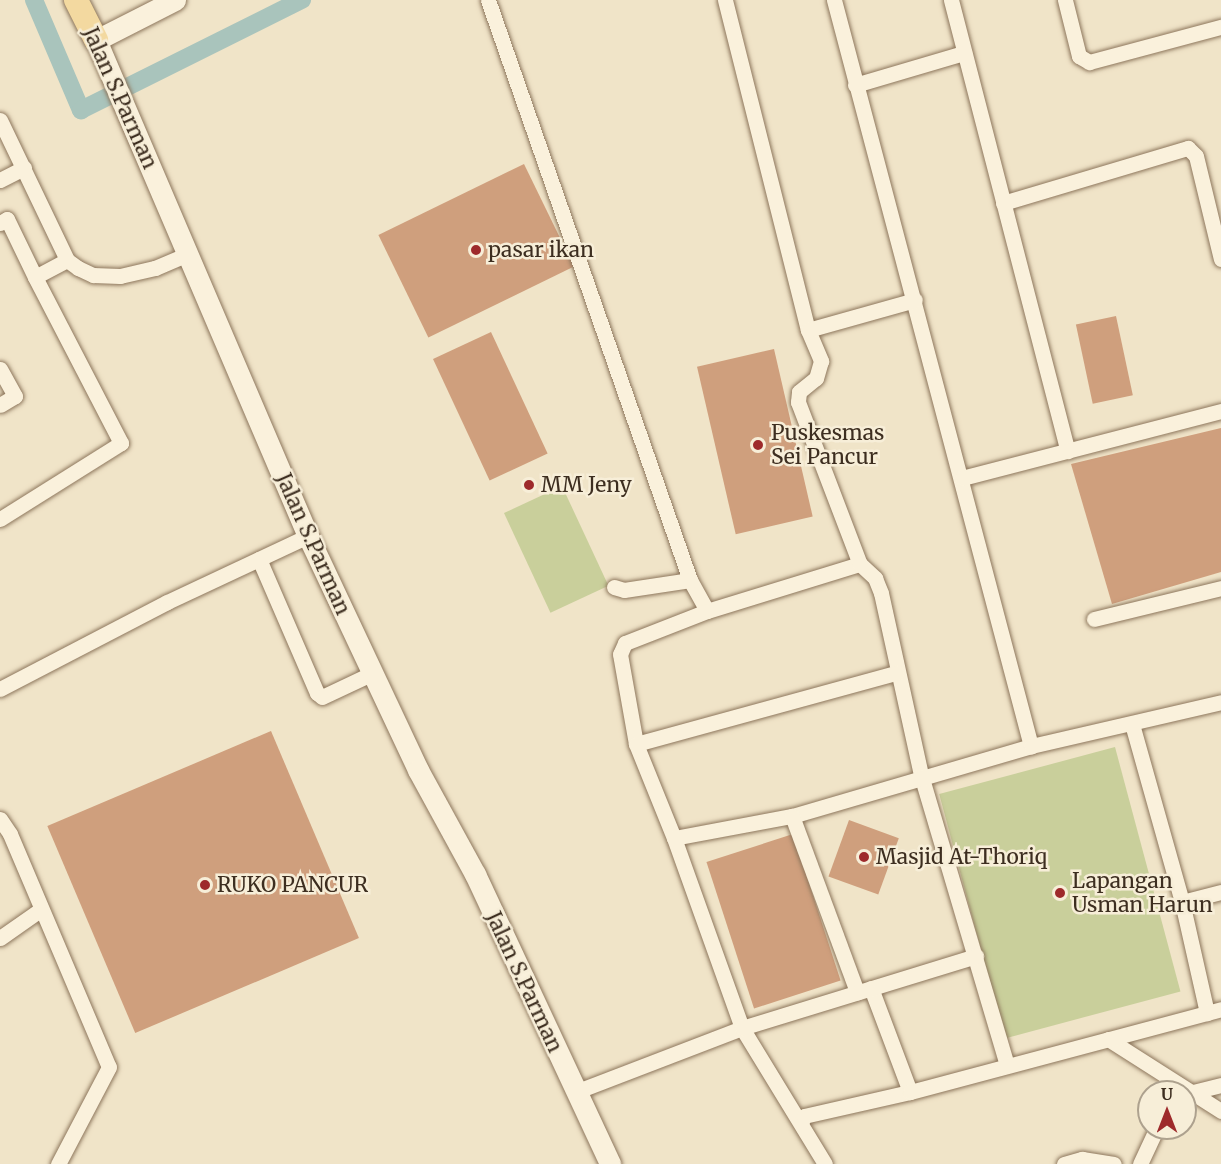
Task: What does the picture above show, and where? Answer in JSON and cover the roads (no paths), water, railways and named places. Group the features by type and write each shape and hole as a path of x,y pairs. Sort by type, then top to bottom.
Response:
{"main road":[{"name":"Jalan S.Parman","path":"76,0 116,81 308,536 418,770 475,874 610,1164"},
{"path":"96,40 175,0"}],"street":[{"path":"488,0 541,146 690,580 707,611"},
{"path":"726,0 808,330 821,369 799,392 798,402 860,564 875,578 881,593 896,673 921,775 1007,1066"},
{"path":"834,0 1031,746"},
{"path":"951,0 1068,451"},
{"path":"1065,0 1079,56 1089,62 1221,27"},
{"path":"855,85 964,53"},
{"path":"0,120 67,260 85,271 106,277 155,268 188,254"},
{"path":"1003,203 1188,148 1196,156 1221,259"},
{"path":"0,180 24,168"},
{"path":"0,223 7,219 121,443 0,519"},
{"path":"35,277 67,260"},
{"path":"808,330 915,300"},
{"path":"0,369 15,396 0,405"},
{"path":"962,478 1221,411"},
{"path":"0,689 167,602 308,536"},
{"path":"259,559 317,693 322,697 373,673"},
{"path":"825,1164 802,1121 742,1028 674,838 636,744 620,666 625,643 707,611 860,564"},
{"path":"614,587 624,590 690,580"},
{"path":"1094,619 1221,588"},
{"path":"636,744 896,673"},
{"path":"674,838 792,816 921,775 1031,746 1221,702"},
{"path":"802,1121 804,1116 910,1092 1214,1011 1132,724"},
{"path":"792,816 864,990 910,1092"},
{"path":"0,819 10,834 40,910 97,1033 108,1067 58,1164"},
{"path":"1182,902 1221,892"},
{"path":"0,938 40,910"},
{"path":"572,1085 742,1028 976,956"},
{"path":"1108,1039 1166,1080"},
{"path":"1197,1088 1221,1085"},
{"path":"1197,1099 1221,1112"},
{"path":"1140,1164 1151,1140"},
{"path":"1064,1164 1082,1159 1114,1164"}],"waterway":[{"path":"34,0 81,110 302,0"}],"place":[{"name":"pasar ikan","path":"476,250"},
{"name":"Puskesmas Sei Pancur","path":"758,445"},
{"name":"MM Jeny","path":"529,485"},
{"name":"Masjid At-Thoriq","path":"864,857"},
{"name":"RUKO PANCUR","path":"205,885"},
{"name":"Lapangan Usman Harun","path":"1060,893"}]}
